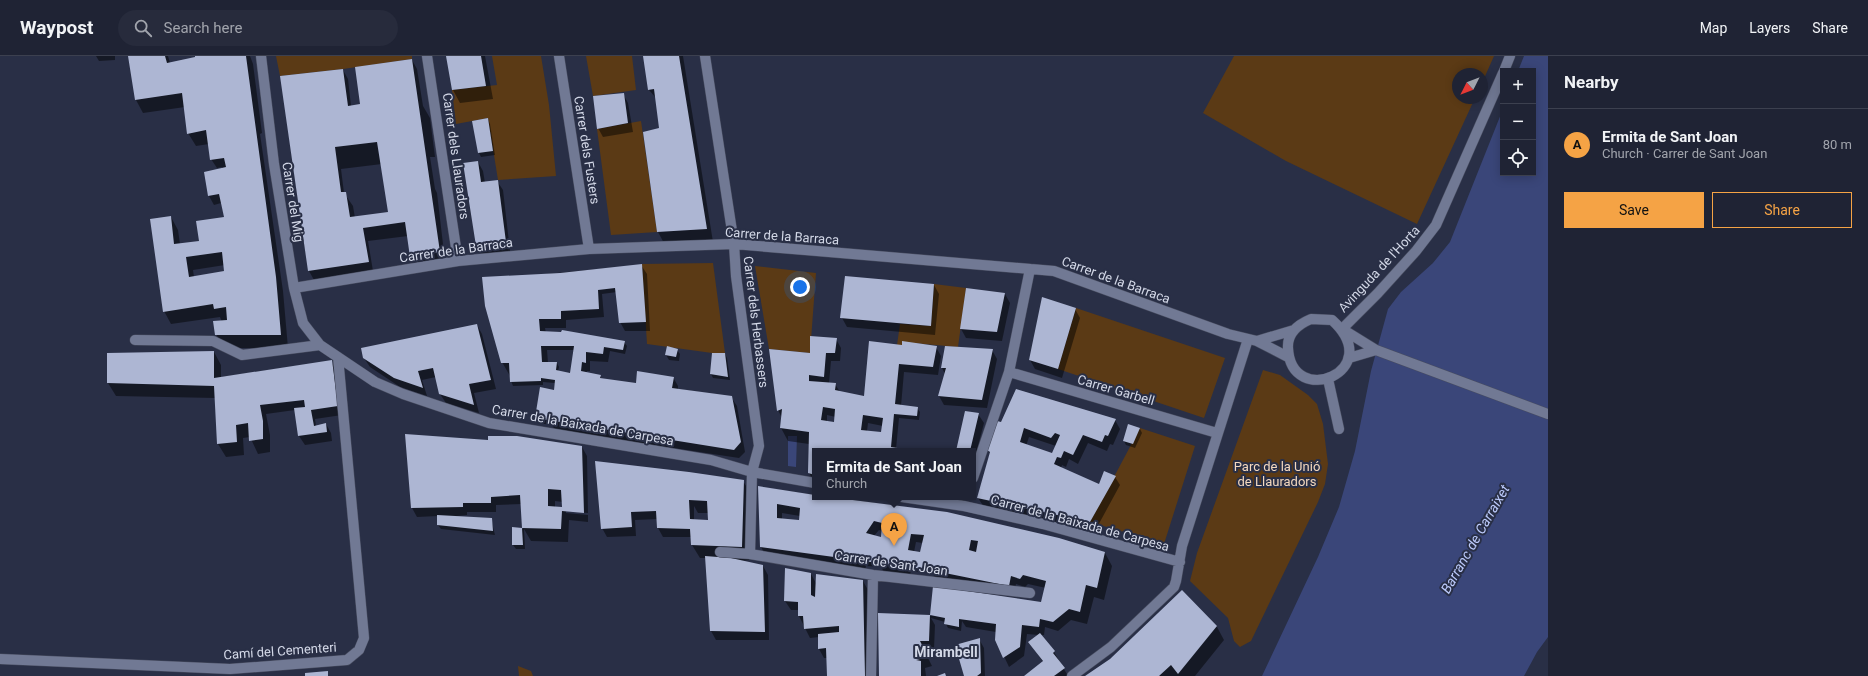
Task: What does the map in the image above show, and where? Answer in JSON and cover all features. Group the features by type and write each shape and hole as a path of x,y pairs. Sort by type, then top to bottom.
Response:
{"street":[{"name":"Carrer del Mig","path":"261,56 274,164 294,288 303,323 320,345 338,357"},
{"name":"Carrer dels Llauradors","path":"427,56 458,260"},
{"name":"Carrer dels Fusters","path":"559,56 590,249"},
{"name":"Carrer dels Herbassers","path":"705,56 734,244 738,290 759,446 752,472 750,554"},
{"name":"Avinguda de l'Horta","path":"1505,68 1510,56"},
{"name":"Avinguda de l'Horta","path":"1342,329 1378,293 1416,251 1436,225 1500,79"},
{"name":"Carrer de la Barraca","path":"294,288 458,260 590,249 734,244 1054,271 1228,334 1253,340 1288,358"},
{"path":"976,469 1009,372 1030,269"},
{"path":"1342,329 1348,338 1350,347 1349,358 1340,372 1328,379 1318,381 1308,379 1299,374 1288,358 1288,343 1294,330 1302,323 1311,319 1332,320 1342,329 1376,350 1548,414"},
{"name":"Carrer de la Barraca","path":"1253,340 1294,330"},
{"path":"135,340 212,341 242,355 320,345"},
{"path":"1072,676 1111,647 1166,595 1176,581 1183,542 1217,433 1253,340"},
{"path":"1349,358 1376,350"},
{"name":"Carrer de la Baixada de Carpesa","path":"338,357 375,382 403,394 489,423 711,460 752,472 812,483"},
{"name":"Camí del Cementeri","path":"0,659 230,669 347,660 359,650 364,638 338,357"},
{"name":"Carrer Garbell","path":"1009,372 1217,433"},
{"path":"1328,379 1339,429"},
{"name":"Carrer de la Baixada de Carpesa","path":"940,500 965,502 1180,562"},
{"name":"Carrer de Sant Joan","path":"720,552 750,554 874,575 1030,593"},
{"path":"871,676 874,575"}],"green space":[{"path":"276,56 412,56 412,59 280,76"},
{"path":"492,56 541,56 549,105 556,176 498,180 488,118 456,124 452,90 497,85"},
{"path":"586,56 632,56 636,90 593,96"},
{"path":"1234,56 1494,56 1488,70 1488,68 1452,68 1452,104 1472,104 1417,224 1286,161 1203,113"},
{"path":"641,121 657,232 611,235 597,129"},
{"path":"713,263 725,353 712,353 647,344 642,264"},
{"path":"755,266 816,273 810,353 769,349"},
{"path":"934,284 966,288 958,347 902,342 902,345 897,345 900,324 931,326"},
{"path":"1076,308 1225,358 1204,418 1058,369"},
{"name":"Parc de la Unió de Llauradors","path":"1263,370 1280,375 1308,395 1317,404 1323,424 1328,464 1325,484 1318,502 1251,641 1240,647 1234,641 1228,618 1190,581 1197,553"},
{"path":"1140,428 1195,446 1164,544 1090,522"},
{"path":"518,666 531,671 533,676 519,676"}],"water":[{"name":"Barranc de Carraixet","path":"1524,56 1548,56 1548,637 1537,652 1524,676 1262,676 1318,557 1339,507 1355,451 1371,371 1388,309 1401,292 1433,263 1450,242 1500,117 1500,176 1536,176 1536,68 1519,68"},
{"path":"788,436 797,436 796,467 788,466"}],"building":[{"path":"128,56 165,56 167,63 195,56 246,56 276,277 281,335 215,335 213,321 227,320 226,307 214,309 213,304 163,312 150,219 171,216 174,244 199,241 196,221 224,217 219,194 208,196 204,172 226,167 224,158 210,160 206,130 187,134 182,93 135,100","holes":["222,252 224,271 189,277 186,257"]},
{"path":"446,56 481,56 486,86 452,90"},
{"path":"643,56 679,56 707,229 657,232 643,132 659,128 654,89 648,90"},
{"path":"412,59 440,252 410,257 405,222 363,228 369,262 308,271 280,76 343,69 348,106 360,104 355,67","holes":["377,142 388,212 350,217 346,192 341,192 335,147"]},
{"path":"624,93 628,123 597,129 593,96"},
{"path":"488,118 493,151 478,153 472,121"},
{"path":"478,161 481,182 498,180 506,242 476,246 463,163"},
{"path":"642,264 646,322 619,323 615,288 598,290 599,309 561,311 561,319 539,319 540,331 561,332 562,330 625,341 623,350 604,347 603,354 586,352 586,363 582,362 581,371 601,375 600,378 636,383 637,371 674,377 672,388 732,396 741,442 734,450 535,418 540,387 554,390 555,380 541,378 541,381 510,382 509,363 501,363 485,306 482,277 560,273","holes":["541,346 574,346 570,373 556,370 557,362 542,362"]},
{"path":"845,276 934,284 931,326 840,318"},
{"path":"966,288 1005,293 997,332 960,329"},
{"path":"1042,297 1076,308 1058,369 1029,360"},
{"path":"477,324 491,380 469,384 474,405 439,394 433,368 418,371 423,388 394,378 363,358 361,348"},
{"path":"810,336 837,338 835,353 826,353 824,377 809,375 809,381 836,383 835,390 864,396 869,341 902,345 902,341 937,346 933,367 899,364 895,404 918,407 917,416 894,414 891,447 898,448 812,448 812,474 808,473 809,432 780,428 782,409 777,411 769,349 810,353","holes":["823,407 835,409 834,422 821,420","863,415 883,418 881,432 861,430"]},
{"path":"667,346 678,349 676,357 665,355"},
{"path":"945,346 993,349 982,400 938,396 946,368 941,368"},
{"path":"214,351 214,378 332,360 338,406 311,410 314,426 326,423 327,432 298,436 294,408 305,407 304,400 260,405 263,421 263,439 249,441 248,423 236,425 237,442 217,444 214,386 107,383 107,353"},
{"path":"712,353 725,353 728,377 710,374"},
{"path":"1016,389 1116,419 1108,436 1105,435 1102,442 1083,435 1073,455 1064,451 1061,458 1057,457 1054,464 1099,484 1104,471 1116,476 1090,522 977,498 990,452 987,450 997,421 1001,422","holes":["1024,428 1051,438 1055,433 1060,435 1052,453 1020,442"]},
{"path":"965,411 979,413 971,448 957,448"},
{"path":"1128,424 1140,428 1133,444 1123,441"},
{"path":"405,434 488,440 488,436 517,436 582,446 584,513 562,511 561,529 522,528 520,495 491,497 491,503 463,503 463,507 411,508","holes":["548,489 561,490 562,507 548,506"]},
{"path":"595,461 744,480 742,547 691,545 690,529 657,528 656,511 631,512 632,527 601,529","holes":["689,500 707,501 708,520 690,519"]},
{"path":"758,486 812,495 812,500 853,500 947,512 1059,538 1105,552 1097,588 1086,585 1080,612 1069,609 1053,622 1040,619 1039,627 1022,625 1020,647 1003,658 995,640 996,624 959,619 959,627 944,624 945,618 930,615 933,586 1041,602 1046,581 1023,575 1020,579 1011,576 1009,586 930,570 760,547","holes":["777,504 800,508 799,520 777,518","874,521 882,523 881,537 866,533","911,534 924,535 920,552 908,550","971,540 978,541 976,552 969,550"]},
{"path":"437,515 492,518 493,531 437,525"},
{"path":"512,527 522,528 523,545 512,545"},
{"path":"705,556 731,558 763,565 765,632 710,631"},
{"path":"785,568 811,573 811,595 815,597 816,574 863,580 865,676 827,676 826,648 818,649 818,634 839,632 839,626 804,629 803,616 798,616 798,602 784,601"},
{"path":"1182,590 1217,626 1178,674 1171,665 1159,676 1085,676 1110,659"},
{"path":"878,613 930,615 929,641 920,641 928,657 916,660 921,661 921,676 879,676"},
{"path":"1040,633 1055,651 1053,653 1065,668 1054,676 1024,676 1043,661 1028,642"},
{"path":"980,638 981,673 977,676 964,676 955,645"},
{"path":"328,671 328,676 305,676 305,673"},
{"path":"945,673 946,676 937,676"}],"place":[{"name":"Ermita de Sant Joan","path":"894,546"}],"district":[{"name":"Mirambell","path":"946,652"}]}
